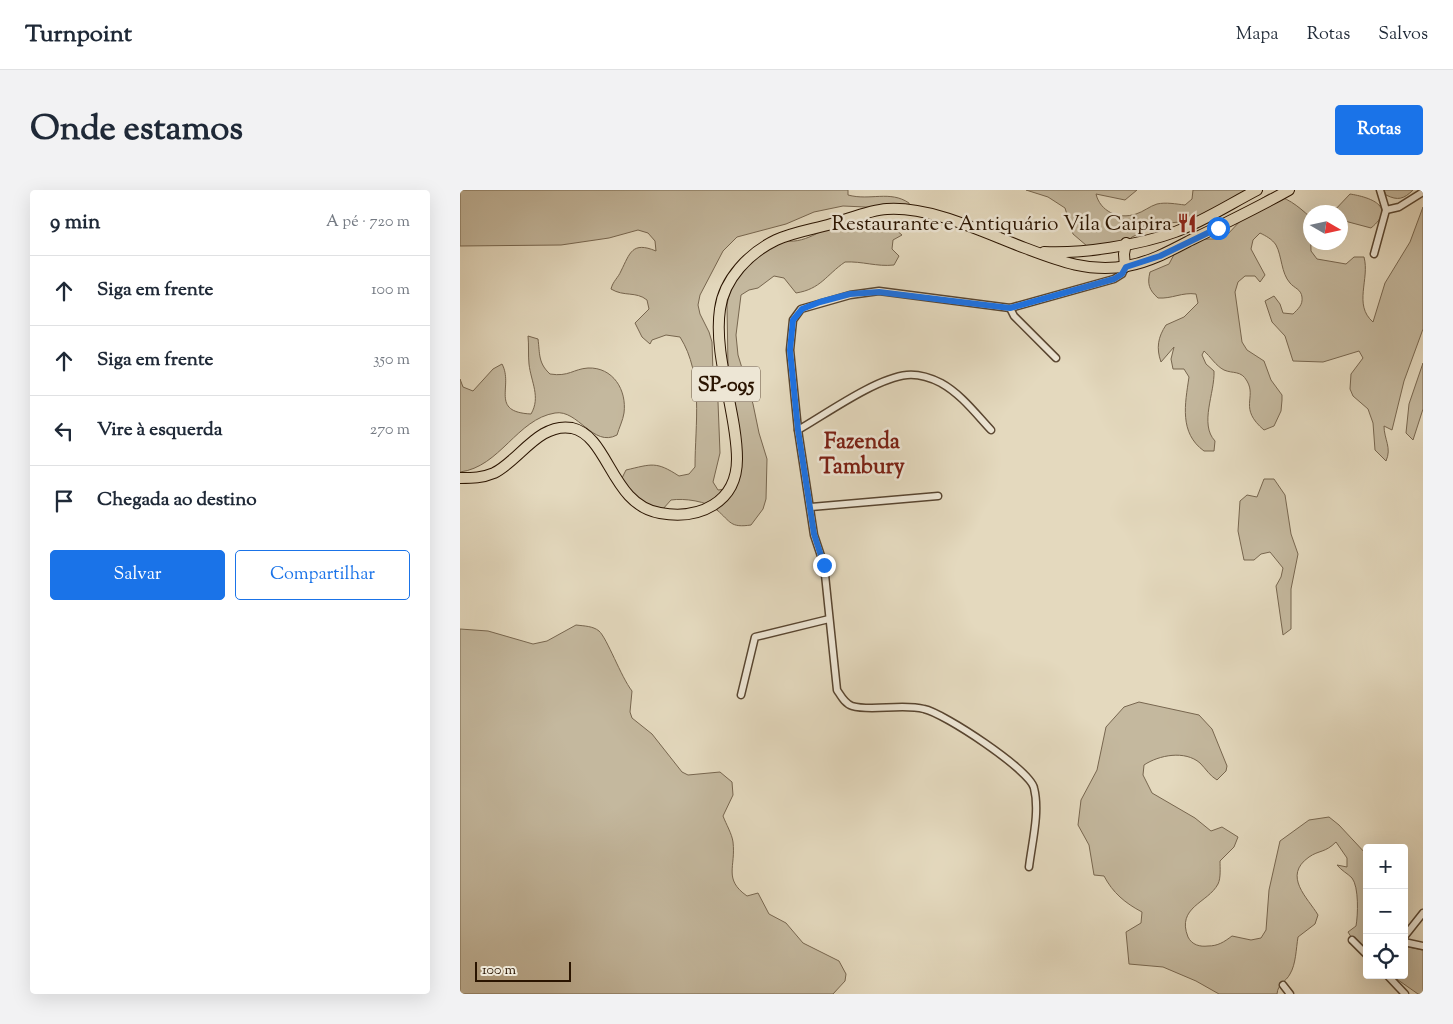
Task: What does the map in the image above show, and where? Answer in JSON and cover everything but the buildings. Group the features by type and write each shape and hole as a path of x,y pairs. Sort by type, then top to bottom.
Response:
{"main road":[{"name":"SP-095","path":"1036,252 1086,251 1176,232 1257,190"},
{"name":"SP-095","path":"460,478 479,478 496,472 551,430 572,428 593,441 624,490 639,506 655,512 678,516 702,512 719,501 732,484 737,460 719,335 720,310 727,283 753,254 777,240 885,208 909,210 942,218 1062,263 1090,267 1126,267 1160,256 1289,190"},
{"path":"1126,244 1123,259 1126,267"}],"street":[{"path":"1374,254 1386,210 1380,190"},
{"path":"1386,210 1399,207 1423,192"},
{"path":"1029,867 1036,806 1034,785 1023,772 951,720 926,709 906,706 852,706 843,700 837,690 824,565 814,534 798,430 790,350 793,320 802,309 820,302 850,294 879,292 1010,308 1114,279 1122,274 1126,267"},
{"path":"1010,308 1014,316 1056,358"},
{"path":"798,430 889,379 908,375 926,377 948,388 991,430"},
{"path":"811,507 938,496"},
{"path":"741,695 755,637 829,619"},
{"path":"1406,934 1423,913"},
{"path":"1352,940 1363,950"},
{"path":"1408,943 1423,946"},
{"path":"1391,979 1405,994"},
{"path":"1283,985 1290,994"}],"shaded area":[{"path":"460,190 848,190 848,195 856,197 887,196 902,199 909,203 910,209 843,206 814,212 786,224 737,237 723,251 700,295 698,305 712,342 713,373 718,402 720,453 713,482 718,490 727,489 739,435 728,366 727,305 730,293 739,274 754,259 781,240 798,241 805,239 843,222 885,226 892,228 902,235 893,240 892,249 899,256 894,265 845,262 823,281 805,291 796,293 784,278 774,276 758,288 749,290 741,295 736,335 738,355 767,459 766,499 763,509 751,525 739,526 731,523 713,507 695,501 671,500 662,510 648,505 629,491 622,478 626,470 648,465 665,468 679,476 689,474 695,467 697,417 695,383 688,352 680,337 666,335 652,340 650,344 642,337 635,323 649,309 647,300 643,297 611,289 633,250 642,247 656,251 655,241 648,233 638,230 609,238 561,245 460,246"},
{"path":"1026,190 1137,190 1125,200 1096,194 1101,205 1111,213 1129,216 1157,204 1185,205 1192,199 1193,190 1255,190 1189,221 1159,224 1132,237 1125,243 1087,246 1073,234 1065,208 1048,197"},
{"path":"1384,190 1413,190 1404,197 1394,198 1386,195"},
{"path":"1269,194 1275,195 1286,199 1303,211 1303,250 1311,250 1317,259 1346,264 1354,257 1364,257 1364,308 1373,322 1385,283 1410,242 1423,207 1423,329 1404,381 1392,430 1384,426 1388,448 1386,461 1375,450 1373,423 1368,409 1353,396 1350,389 1351,374 1363,358 1359,351 1323,362 1293,361 1285,336 1272,322 1265,301 1274,296 1280,304 1283,313 1293,314 1301,305 1301,294 1287,279 1276,245 1271,239 1260,233 1253,240 1251,249 1265,275 1260,282 1255,276 1245,276 1238,282 1235,292 1242,342 1247,350 1264,361 1271,380 1282,395 1281,411 1274,426 1264,430 1252,415 1250,409 1250,387 1245,378 1242,375 1221,368 1204,351 1202,355 1206,364 1214,371 1208,426 1210,434 1215,441 1214,451 1204,451 1191,436 1187,427 1185,408 1189,377 1184,369 1173,369 1171,359 1174,347 1161,362 1158,347 1161,334 1166,325 1184,317 1198,303 1196,294 1158,298 1150,286 1150,272 1169,264 1178,247 1196,239 1216,239 1226,236 1261,199"},
{"path":"1350,194 1365,197 1378,204 1382,214 1371,228 1348,222 1348,205 1340,205"},
{"path":"528,336 538,339 541,362 550,374 566,374 588,368 605,371 611,376 621,388 624,404 623,416 617,435 608,438 600,436 571,417 563,413 555,413 542,417 530,424 486,462 460,472 460,379 463,387 473,391 493,369 502,364 505,372 505,397 507,403 510,408 518,412 531,414 534,408 535,395 529,364"},
{"path":"1423,363 1423,409 1413,440 1406,433 1409,404"},
{"path":"1264,479 1274,479 1285,495 1291,534 1298,554 1291,589 1291,629 1283,635 1276,586 1283,568 1270,552 1261,554 1254,560 1244,560 1238,531 1240,501 1247,495 1257,497"},
{"path":"576,625 594,628 602,635 632,691 630,712 632,718 652,734 682,772 688,775 720,772 732,782 733,795 723,816 733,842 732,872 735,884 747,896 758,893 769,914 786,923 803,943 839,961 846,974 845,981 833,994 460,994 460,629 488,631 533,644 547,641"},
{"path":"1139,702 1199,715 1212,729 1227,766 1226,771 1217,780 1200,763 1187,756 1172,755 1144,765 1143,775 1152,793 1195,818 1211,831 1222,827 1238,837 1234,847 1220,861 1218,884 1213,891 1195,906 1186,919 1185,927 1190,940 1199,946 1212,946 1224,942 1232,936 1251,940 1261,938 1266,930 1269,890 1280,841 1309,820 1329,817 1363,851 1363,950 1348,932 1356,926 1357,894 1352,878 1337,865 1347,867 1347,858 1336,842 1329,848 1309,857 1301,864 1297,879 1304,894 1318,915 1315,924 1298,937 1292,970 1280,985 1277,994 1219,994 1196,981 1163,967 1129,964 1126,932 1141,923 1142,912 1120,897 1111,888 1104,876 1094,875 1089,845 1078,825 1081,800 1097,770 1106,727 1124,707"},
{"path":"1408,947 1423,950 1423,994 1418,994 1397,979 1408,979"}],"place":[{"name":"Restaurante e Antiquário Vila Caipira","path":"1187,223"}],"district":[{"name":"Fazenda Tambury","path":"862,452"}],"route":[{"path":"824,565 814,534 798,430 790,350 793,320 802,309 850,294 879,292 1010,308 1114,279 1122,274 1126,267 1160,256 1218,228"}]}
